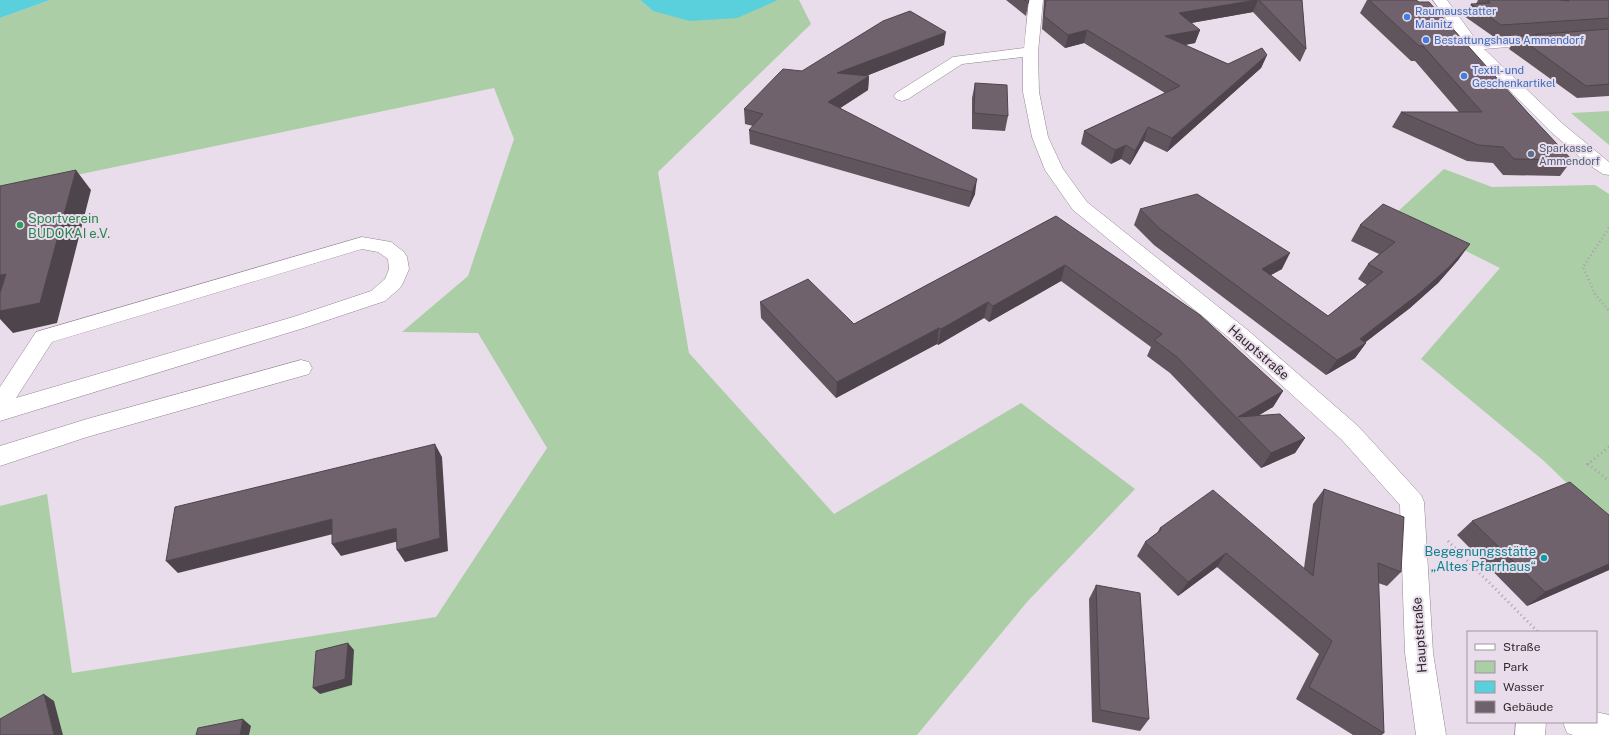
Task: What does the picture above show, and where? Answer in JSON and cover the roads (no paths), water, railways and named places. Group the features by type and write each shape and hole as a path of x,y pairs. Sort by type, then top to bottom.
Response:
{"street":[{"path":"1440,0 1472,45 1557,128 1595,161 1609,170"},
{"name":"Hauptstraße","path":"1032,2 1031,92 1040,137 1054,170 1080,206 1259,352 1350,433 1412,502 1418,653 1431,735"},
{"path":"1472,45 1556,39"},
{"path":"902,96 958,60 1031,52"},
{"path":"0,406 44,338 362,243 384,246 398,257 398,269 393,283 378,296 300,322 0,412"},
{"path":"0,456 87,428 301,368"},
{"path":"1530,735 1531,723"},
{"path":"1582,723 1609,730"}],"water":[{"path":"0,0 50,0 0,18"},
{"path":"640,0 778,0 737,18 690,21 653,11"}],"place":[{"name":"Raumausstatter Mainitz","path":"1407,17"},
{"name":"Bestattungshaus Ammendorf","path":"1426,40"},
{"name":"Textil- und Geschenkartikel","path":"1464,76"},
{"name":"Sparkasse Ammendorf","path":"1531,154"},
{"name":"Sportverein BUDOKAI e.V.","path":"20,225"},
{"name":"Begegnungsstätte „Altes Pfarrhaus“","path":"1544,558"}]}
